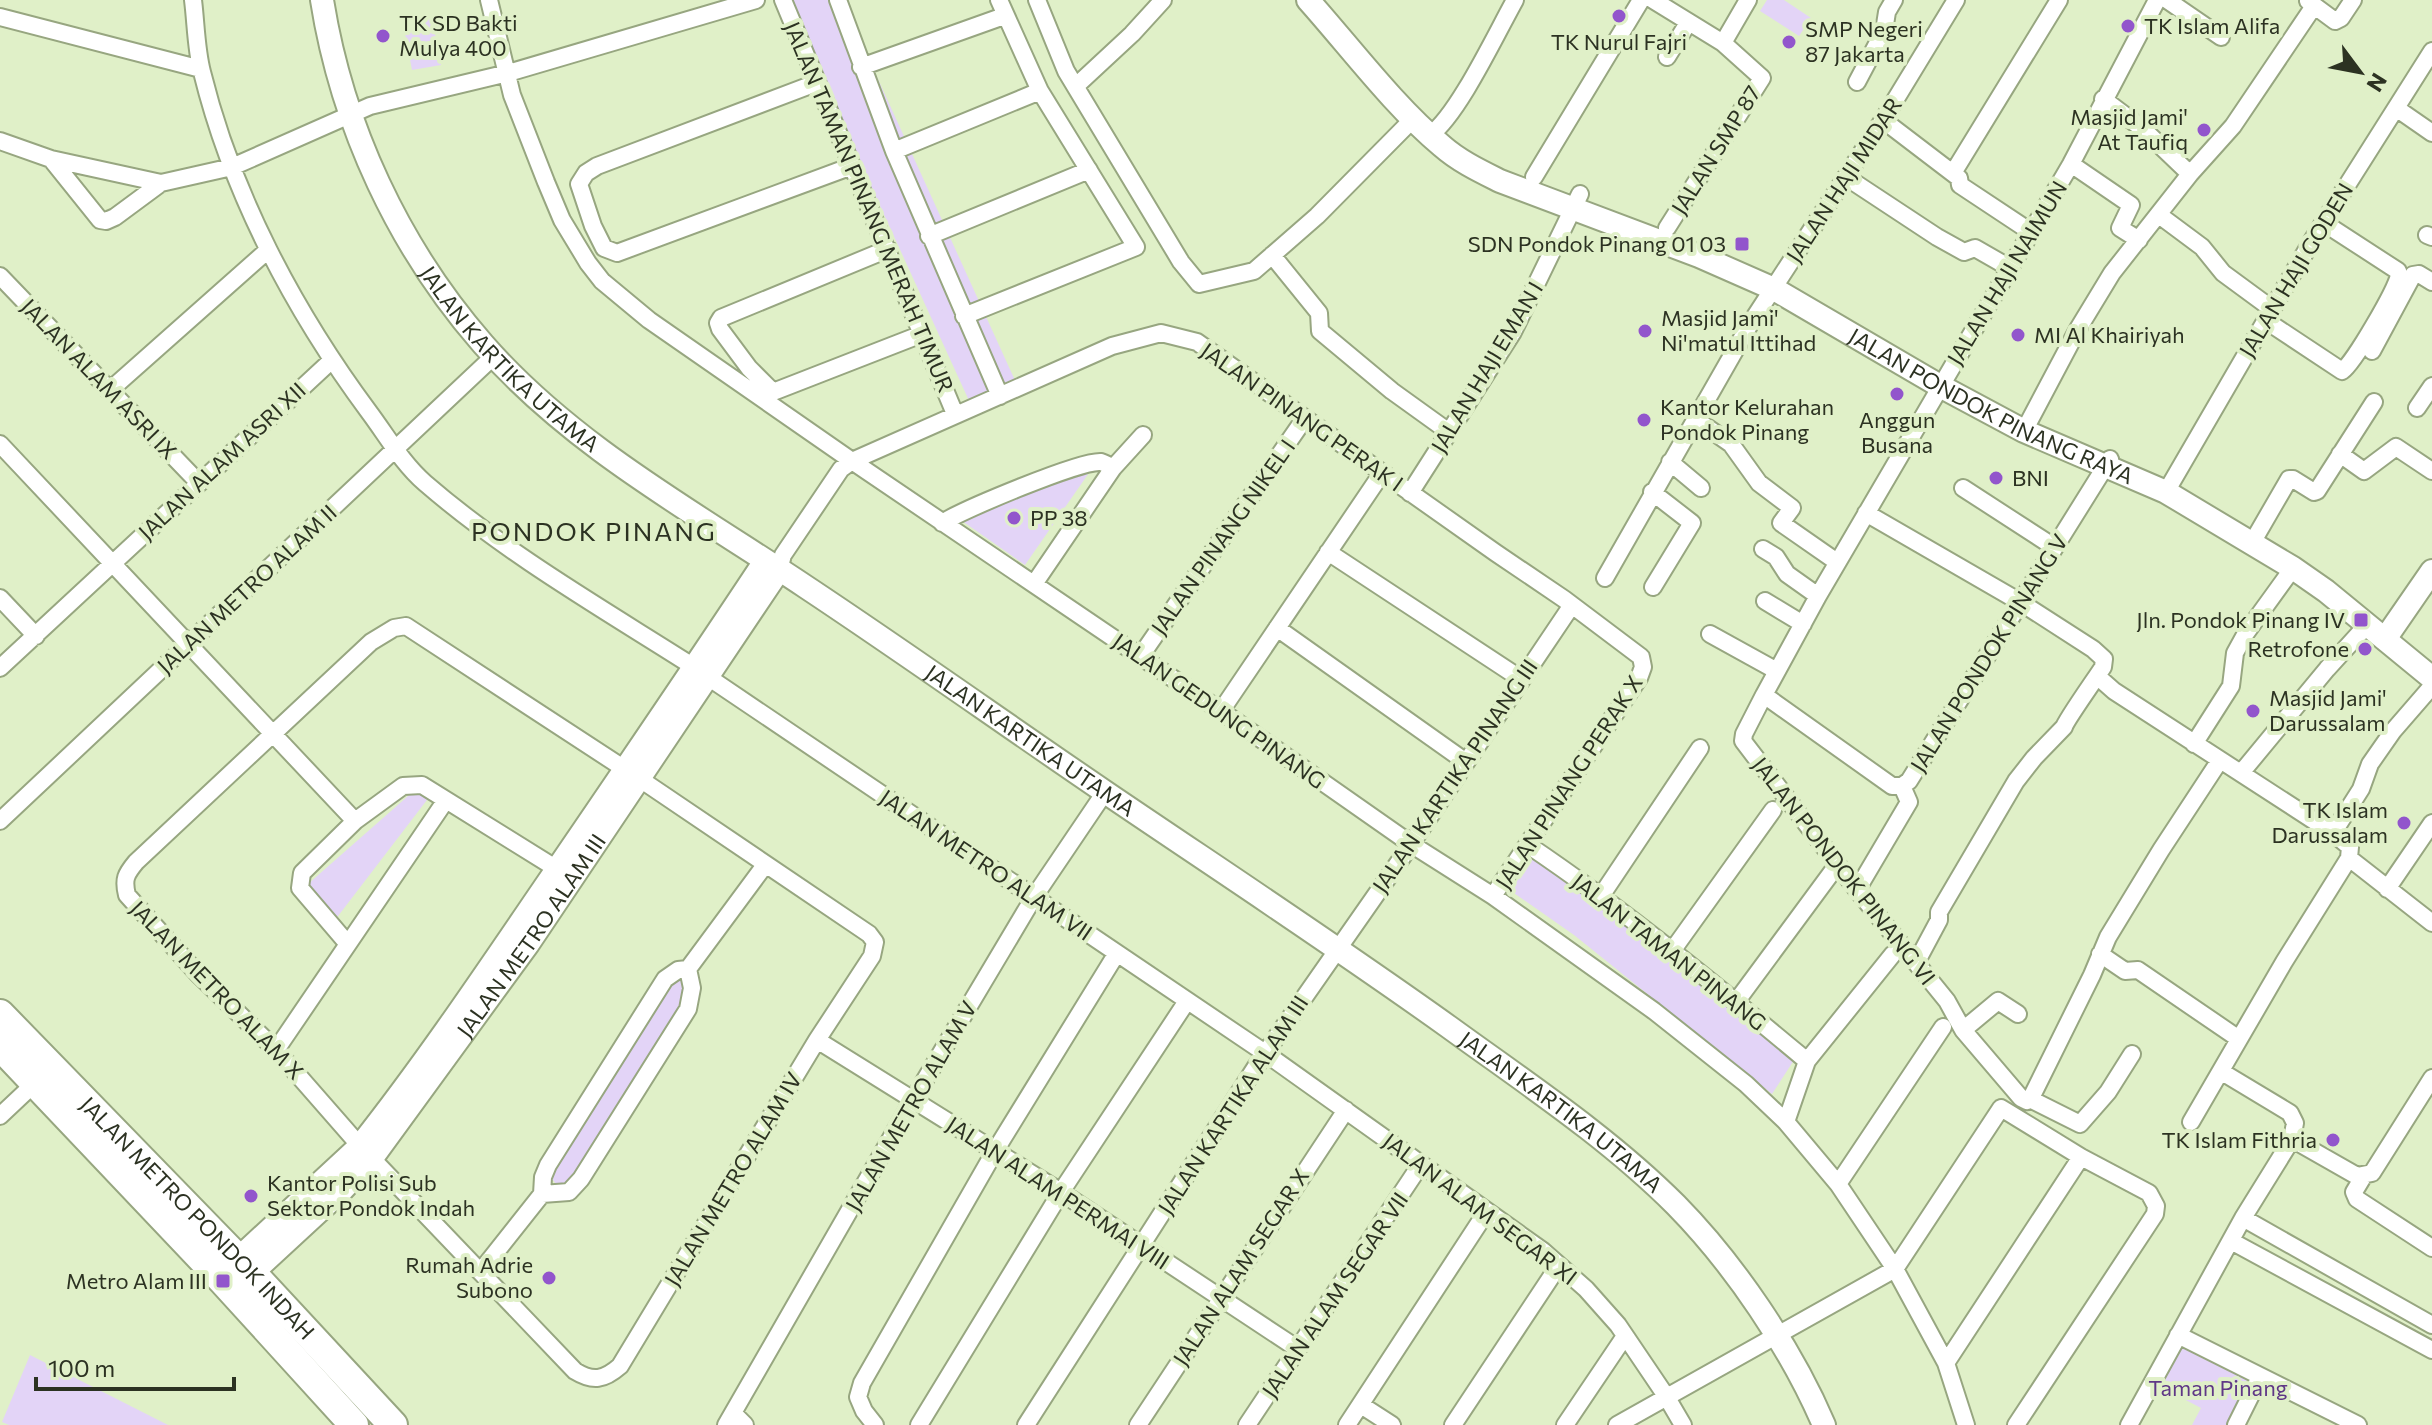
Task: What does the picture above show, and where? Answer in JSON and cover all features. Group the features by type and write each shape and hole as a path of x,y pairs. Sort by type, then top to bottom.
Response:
{"highway":[{"name":"JALAN METRO PONDOK INDAH","path":"0,1014 245,1266 393,1425"},
{"name":"JALAN METRO PONDOK INDAH","path":"0,1046 223,1281 354,1425"}],"main road":[{"name":"JALAN KARTIKA UTAMA","path":"322,0 350,113 380,187 413,249 440,289 494,356 563,421 695,516 776,562 1105,792 1337,947 1556,1105 1648,1179 1702,1233 1777,1333 1824,1425"},
{"name":"JALAN PONDOK PINANG RAYA","path":"1308,0 1413,119 1578,201 1699,256 1777,283"},
{"name":"JALAN PONDOK PINANG RAYA","path":"1323,0 1413,102 1435,132 1471,166 1500,181 1667,228 1777,283 1943,381 2027,426 2168,488 2256,536 2432,666"},
{"name":"JALAN PONDOK PINANG RAYA","path":"2168,488 2293,568 2367,625 2388,635 2432,678"},
{"name":"JALAN METRO ALAM III","path":"245,1266 366,1152 528,944 633,775 776,562"},
{"path":"2388,635 2432,571"},
{"name":"JALAN METRO ALAM III","path":"366,1152 557,869 633,775"}],"street":[{"name":"JALAN METRO ALAM VII","path":"193,0 201,69 232,167 268,250 332,360 396,451 425,483 524,559 701,672 1265,1053"},
{"name":"JALAN GEDUNG PINANG","path":"489,0 512,95 562,220 602,281 649,320 852,461 1411,844 1493,896 1665,1019 1746,1084 1786,1122 1838,1184 1895,1269 1946,1363 1966,1425"},
{"path":"51,159 100,220 106,221 161,183 232,167 350,113 508,73 756,0"},
{"name":"JALAN TAMAN PINANG MERAH TIMUR","path":"783,0 955,414"},
{"path":"838,0 894,151 1000,396"},
{"path":"1037,0 1066,71 1181,262 1199,284 1254,271 1324,210 1413,119"},
{"path":"1076,86 1163,0"},
{"path":"1435,132 1515,0"},
{"path":"1534,177 1641,0"},
{"path":"1653,0 1723,43 1748,0"},
{"path":"1857,82 1884,31 1887,12 1894,0"},
{"path":"1953,173 2059,0"},
{"name":"JALAN HAJI NAIMUN","path":"1943,381 2071,164 2157,0"},
{"path":"2167,0 2221,37"},
{"path":"2027,426 2078,329 2112,273 2190,174 2233,126 2310,3 2335,21 2341,18 2353,0"},
{"name":"JALAN HAJI MIDAR","path":"1605,578 1750,324 1883,120 1954,1"},
{"path":"861,67 1001,8 1040,91 1136,247 964,316"},
{"path":"0,17 201,69"},
{"path":"1667,57 1688,23"},
{"name":"JALAN SMP 87","path":"1667,228 1762,78 1723,43"},
{"name":"JALAN HAJI GODEN","path":"2168,488 2269,314 2432,51"},
{"path":"816,83 597,166 586,173 579,184 601,242 612,253 852,166"},
{"path":"894,151 1040,91"},
{"path":"2103,99 2143,129 2190,174"},
{"path":"2396,108 2432,133"},
{"path":"1883,120 1959,178 1960,185 2031,232"},
{"path":"0,141 51,159 161,183"},
{"path":"2071,164 2131,205 2120,228 2139,240"},
{"path":"929,236 1089,170"},
{"path":"1846,177 1964,252 1975,248 2010,268"},
{"name":"JALAN HAJI EMAN I","path":"1410,493 1513,332 1578,201"},
{"path":"2159,215 2202,247 2223,273 2269,314 2342,371 2348,367 2364,341 2399,275 2398,271 2324,223"},
{"path":"888,249 721,318 718,323 720,329 749,368 768,389 777,392 922,334"},
{"path":"109,391 268,250"},
{"path":"1272,255 1319,313 1320,331 1392,391 1449,432"},
{"path":"2372,351 2413,275 2419,274 2432,282"},
{"name":"JALAN ALAM ASRI IX","path":"0,276 198,482"},
{"name":"JALAN PINANG PERAK I","path":"776,562 839,472 852,461 1112,346 1161,333 1197,342 1572,605 1641,657 1643,667"},
{"name":"JALAN METRO ALAM II","path":"0,821 494,356"},
{"name":"JALAN ALAM ASRI XII","path":"0,668 332,360"},
{"name":"JALAN PONDOK PINANG VI","path":"1943,381 1818,596 1764,695 1743,741 1947,1001 1963,1030 2021,1098 2080,1124 2108,1092 2132,1054"},
{"path":"2417,408 2432,386"},
{"path":"2256,536 2291,478 2316,492 2374,402"},
{"name":"JALAN PINANG NIKEL I","path":"1140,657 1305,418"},
{"path":"1695,419 1731,444 1759,483 1792,508 1781,523 1837,562"},
{"path":"1034,584 1113,468 1143,435"},
{"path":"0,444 355,821"},
{"path":"2340,454 2364,471 2396,447 2432,471"},
{"path":"942,523 978,504 1064,471 1099,462 1113,468"},
{"path":"1670,462 1701,488"},
{"name":"JALAN PONDOK PINANG V","path":"1764,695 1892,786 1902,786 1909,781 2109,462"},
{"path":"1221,711 1382,473"},
{"path":"1963,488 2054,547"},
{"path":"1652,492 1692,523 1653,587"},
{"path":"1866,513 2020,602 2102,656 2104,663 2074,714 2065,721 2065,727 2034,758 2009,793 1939,912 1939,920 1916,963"},
{"path":"1763,549 1776,557 1787,574 1818,596"},
{"path":"1328,552 1521,679"},
{"path":"2194,744 2231,686 2235,653 2246,633 2293,568"},
{"path":"0,598 36,636"},
{"path":"1765,601 1803,624"},
{"name":"JALAN KARTIKA PINANG III","path":"1337,947 1411,844 1572,605"},
{"path":"2241,773 2367,625"},
{"name":"JALAN METRO ALAM IV","path":"273,734 371,642 394,628 406,626 869,934 875,942 872,956 817,1040 620,1366 608,1376 597,1379 575,1371 366,1152"},
{"path":"1277,628 1466,762"},
{"path":"1710,634 1777,671"},
{"name":"JALAN PINANG PERAK X","path":"1493,896 1639,678 1643,667"},
{"path":"2097,676 2114,691 2348,844 2349,858 2191,1122"},
{"path":"2333,833 2361,789 2370,764 2393,731 2432,686"},
{"name":"JALAN METRO ALAM X","path":"273,734 136,862 124,882 127,895 198,974 276,1050 366,1152"},
{"path":"1601,896 1700,748"},
{"path":"2028,1100 2063,1035 2100,954 2153,862 2220,760"},
{"path":"347,943 300,888 302,873 355,821 403,786 422,785 557,869"},
{"path":"1857,890 1909,802 1902,786"},
{"name":"JALAN METRO ALAM V","path":"735,1421 913,1100 1034,897 1105,792"},
{"path":"276,1050 446,800"},
{"path":"1672,951 1773,810"},
{"path":"2387,889 2432,823"},
{"name":"JALAN TAMAN PINANG","path":"1528,845 1601,896 1807,1061"},
{"path":"2349,858 2432,923"},
{"path":"481,1271 542,1194 543,1177 548,1165 665,979 678,970 688,969 765,865"},
{"path":"1736,1002 1832,872"},
{"name":"JALAN KARTIKA ALAM III","path":"1026,1425 1265,1053 1337,947"},
{"path":"875,1425 858,1397 862,1383 995,1151 1117,953"},
{"path":"1786,1122 1807,1061 1893,954"},
{"path":"2100,954 2125,971 2138,970 2239,1039"},
{"path":"542,1194 569,1192 581,1179 688,1009 692,988 688,969"},
{"path":"919,1425 1061,1192 1187,1001"},
{"path":"1963,1030 1998,1001 2018,1014"},
{"path":"1838,1184 1943,1027"},
{"name":"JALAN ALAM PERMAI VIII","path":"817,1040 1061,1192 1298,1349"},
{"name":"JALAN ALAM SEGAR XI","path":"1265,1053 1487,1211 1586,1289 1625,1336 1683,1425"},
{"path":"2129,1425 2243,1218 2292,1139 2295,1123 2290,1113 2222,1072"},
{"path":"2432,1078 2372,1173 2363,1177 2354,1192 2357,1199 2432,1248"},
{"path":"0,1116 35,1083"},
{"path":"1617,1425 1895,1269 2001,1108 2081,1157 2149,1193 2156,1206 2155,1214 2016,1425"},
{"name":"JALAN ALAM SEGAR X","path":"1138,1425 1346,1110"},
{"path":"2292,1139 2363,1177"},
{"path":"1946,1363 2081,1157"},
{"name":"JALAN ALAM SEGAR VII","path":"1247,1425 1421,1164"},
{"path":"1347,1425 1487,1211"},
{"path":"2243,1218 2432,1325"},
{"path":"2231,1241 2432,1350"},
{"path":"1453,1425 1559,1265"},
{"path":"2178,1335 2358,1425"},
{"path":"1565,1425 1625,1336"},
{"path":"2236,1425 2260,1377"},
{"path":"1361,1405 1392,1425"}],"green space":[{"path":"786,0 842,0 1018,387 971,405"},
{"path":"1767,0 1784,0 1811,18 1799,36 1760,11"},
{"path":"432,17 441,65 412,70 403,23"},
{"path":"1093,467 1025,565 955,516"},
{"path":"416,789 430,796 335,920 308,884"},
{"path":"1534,854 1798,1054 1772,1094 1574,935 1511,891"},
{"path":"678,976 687,977 686,1003 576,1182 558,1187 548,1173 666,984"},
{"name":"Taman Pinang","path":"2184,1341 2254,1378 2231,1425 2192,1425 2201,1408 2159,1386"},
{"path":"30,1355 168,1425 9,1425 2,1422"}],"place":[{"name":"TK Nurul Fajri","path":"1619,16"},
{"name":"TK Islam Alifa","path":"2128,26"},
{"name":"TK SD Bakti Mulya 400","path":"383,36"},
{"name":"SMP Negeri 87 Jakarta","path":"1789,42"},
{"name":"Masjid Jami' At Taufiq","path":"2204,130"},
{"name":"SDN Pondok Pinang 01 03","path":"1742,244"},
{"name":"Masjid Jami' Ni'matul Ittihad","path":"1645,331"},
{"name":"MI Al Khairiyah","path":"2018,335"},
{"name":"Anggun Busana","path":"1897,394"},
{"name":"Kantor Kelurahan Pondok Pinang","path":"1644,420"},
{"name":"BNI","path":"1996,478"},
{"name":"PP 38","path":"1014,518"},
{"name":"Jln. Pondok Pinang IV","path":"2361,620"},
{"name":"Retrofone","path":"2365,649"},
{"name":"Masjid Jami' Darussalam","path":"2253,711"},
{"name":"TK Islam Darussalam","path":"2404,823"},
{"name":"TK Islam Fithria","path":"2333,1140"},
{"name":"Kantor Polisi Sub Sektor Pondok Indah","path":"251,1196"},
{"name":"Rumah Adrie Subono","path":"549,1278"},
{"name":"Metro Alam III","path":"223,1281"}],"district":[{"name":"PONDOK PINANG","path":"594,532"}]}
